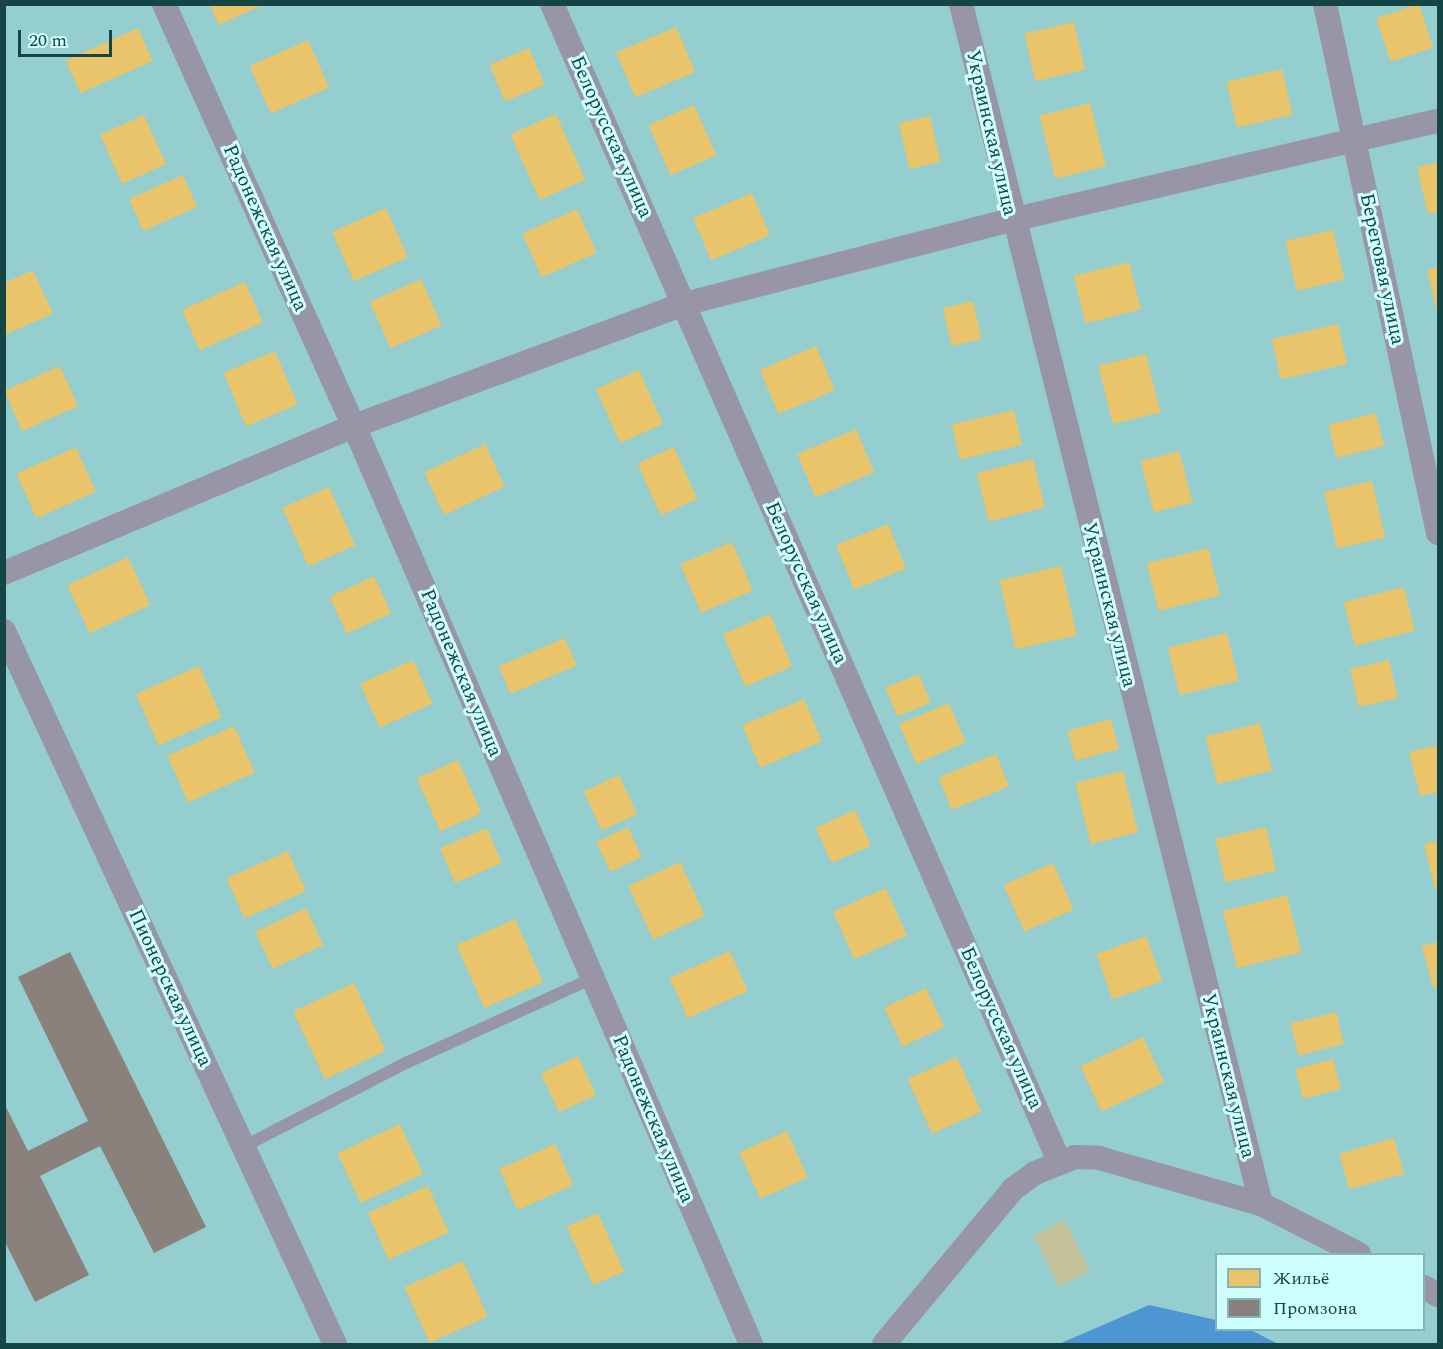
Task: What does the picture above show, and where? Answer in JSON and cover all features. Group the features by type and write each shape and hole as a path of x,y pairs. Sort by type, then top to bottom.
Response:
{"street":[{"name":"Радонежская улица","path":"164,4 354,426 751,1344"},
{"name":"Белорусская улица","path":"552,4 1059,1161"},
{"name":"Украинская улица","path":"962,4 1011,220 1261,1204"},
{"name":"Береговая улица","path":"1325,4 1438,533"},
{"path":"4,573 354,426 684,304 1011,220 1355,143 1438,121"},
{"name":"Пионерская улица","path":"4,631 335,1344"},
{"path":"884,1344 1013,1189 1059,1161 1099,1158 1261,1204 1357,1253"}],"lane":[{"path":"243,1147 408,1062 592,978"}],"shaded area":[{"path":"1065,1220 1090,1271 1059,1287 1034,1235"}],"water":[{"path":"1149,1305 1215,1320 1215,1331 1253,1331 1278,1344 1059,1344"}],"building: Жильё":[{"path":"209,4 265,4 219,25"},
{"path":"1419,4 1433,48 1390,62 1376,18"},
{"path":"1074,22 1085,70 1035,81 1024,33"},
{"path":"676,27 695,72 635,98 616,52"},
{"path":"138,28 153,61 80,93 66,60"},
{"path":"308,40 329,88 271,114 250,66"},
{"path":"529,48 545,85 505,102 489,65"},
{"path":"1282,69 1293,115 1237,128 1226,82"},
{"path":"1090,103 1106,166 1055,179 1040,116"},
{"path":"694,105 716,155 671,176 648,125"},
{"path":"556,114 585,180 540,200 510,134"},
{"path":"144,115 166,164 122,184 100,135"},
{"path":"930,116 941,162 909,169 899,123"},
{"path":"1438,162 1438,212 1428,214 1417,167"},
{"path":"183,175 197,207 143,231 129,199"},
{"path":"752,193 770,235 711,260 693,218"},
{"path":"386,208 408,257 354,281 332,232"},
{"path":"577,209 597,253 542,277 522,233"},
{"path":"1333,230 1344,280 1297,291 1285,241"},
{"path":"1129,262 1141,310 1086,323 1074,276"},
{"path":"1438,267 1438,316 1427,270"},
{"path":"33,270 53,314 4,335 4,283"},
{"path":"421,279 442,326 391,348 370,302"},
{"path":"245,282 263,322 200,350 182,310"},
{"path":"973,301 982,339 952,346 943,308"},
{"path":"1338,324 1347,364 1281,379 1272,339"},
{"path":"816,346 835,390 779,414 760,370"},
{"path":"275,351 298,404 246,426 223,373"},
{"path":"1146,354 1161,412 1113,424 1098,366"},
{"path":"60,366 78,406 22,431 4,391"},
{"path":"639,370 663,424 620,443 596,389"},
{"path":"1014,410 1022,445 960,459 952,424"},
{"path":"1376,413 1384,446 1337,458 1328,425"},
{"path":"856,429 874,472 815,497 797,454"},
{"path":"485,444 505,487 444,515 424,472"},
{"path":"76,447 96,492 37,518 17,473"},
{"path":"674,447 697,499 661,515 637,463"},
{"path":"1179,451 1193,502 1154,513 1140,461"},
{"path":"1033,459 1045,508 989,522 977,473"},
{"path":"1372,481 1385,538 1337,549 1324,492"},
{"path":"329,487 355,545 308,566 282,508"},
{"path":"888,524 906,569 854,589 836,545"},
{"path":"732,542 753,591 701,613 680,564"},
{"path":"1208,548 1220,596 1159,611 1147,563"},
{"path":"128,557 150,605 90,633 67,585"},
{"path":"1061,566 1077,635 1016,649 1000,580"},
{"path":"374,576 391,613 347,634 330,597"},
{"path":"1404,587 1415,631 1355,646 1344,602"},
{"path":"770,614 792,666 745,686 723,634"},
{"path":"1227,633 1239,681 1180,695 1168,648"},
{"path":"565,638 577,666 510,694 499,666"},
{"path":"413,660 433,704 380,727 360,684"},
{"path":"1389,660 1398,698 1359,707 1350,669"},
{"path":"199,666 222,717 159,745 136,694"},
{"path":"919,674 931,703 897,716 886,687"},
{"path":"804,699 822,741 760,768 742,725"},
{"path":"949,703 966,743 916,764 899,724"},
{"path":"1111,719 1119,749 1076,761 1068,731"},
{"path":"1260,723 1272,771 1218,784 1206,737"},
{"path":"234,726 255,773 188,802 167,756"},
{"path":"1438,745 1438,792 1420,796 1409,752"},
{"path":"996,754 1009,786 952,810 939,777"},
{"path":"458,760 482,813 440,831 417,778"},
{"path":"1123,771 1138,832 1091,844 1075,783"},
{"path":"619,775 637,814 602,830 584,791"},
{"path":"855,810 871,846 832,863 816,827"},
{"path":"628,827 642,857 610,872 596,842"},
{"path":"1266,827 1276,871 1225,883 1215,839"},
{"path":"487,828 502,863 455,883 440,848"},
{"path":"1438,841 1438,889 1435,890 1424,844"},
{"path":"288,851 306,891 245,918 227,878"},
{"path":"680,862 705,915 653,940 628,886"},
{"path":"1053,863 1074,910 1024,932 1004,885"},
{"path":"886,888 907,936 854,959 833,912"},
{"path":"1287,895 1301,952 1237,968 1223,911"},
{"path":"306,908 323,945 273,969 255,932"},
{"path":"515,919 543,982 485,1008 457,945"},
{"path":"1146,936 1162,981 1113,999 1096,954"},
{"path":"1438,942 1438,987 1433,988 1422,946"},
{"path":"730,951 748,991 688,1018 670,978"},
{"path":"354,983 386,1051 325,1079 293,1011"},
{"path":"926,988 944,1027 902,1046 884,1007"},
{"path":"1336,1012 1344,1044 1298,1055 1290,1023"},
{"path":"1143,1037 1164,1082 1102,1111 1080,1066"},
{"path":"578,1056 596,1095 559,1112 541,1073"},
{"path":"957,1057 981,1112 932,1134 908,1079"},
{"path":"1333,1059 1341,1089 1303,1099 1295,1069"},
{"path":"400,1124 423,1174 361,1203 337,1153"},
{"path":"787,1131 808,1178 760,1199 739,1152"},
{"path":"1394,1138 1404,1174 1349,1189 1339,1154"},
{"path":"555,1144 573,1185 518,1210 499,1169"},
{"path":"428,1186 449,1233 388,1259 368,1213"},
{"path":"598,1213 624,1271 593,1285 567,1227"},
{"path":"463,1261 488,1317 429,1343 405,1287"}],"building: Промзона":[{"path":"70,952 206,1227 154,1253 100,1146 40,1176 89,1275 35,1302 4,1240 4,1103 28,1151 88,1121 18,977"}]}
